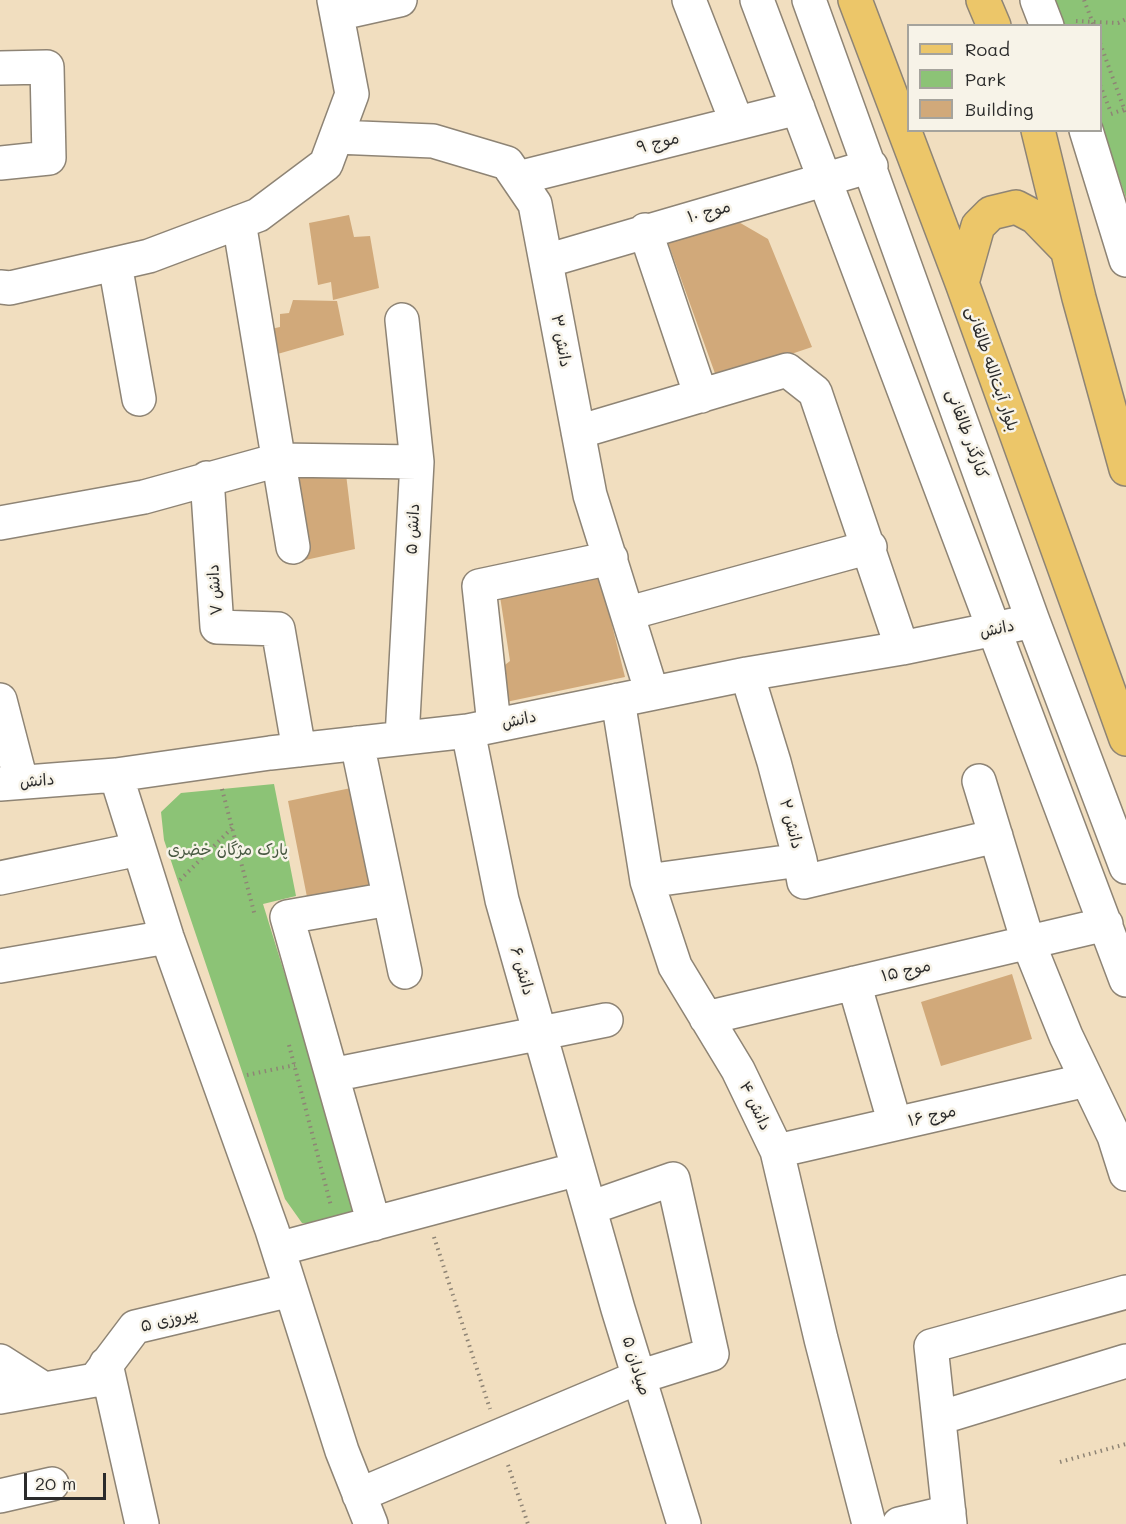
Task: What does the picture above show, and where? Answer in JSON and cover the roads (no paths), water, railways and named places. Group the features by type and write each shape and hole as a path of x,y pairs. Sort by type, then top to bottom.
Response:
{"main road":[{"name":"بلوار آیت‌الله طالقانی","path":"855,0 907,121"},
{"name":"بلوار آیت‌الله طالقانی","path":"911,132 962,282 1126,740"},
{"path":"1038,132 1067,250 1126,469"},
{"path":"962,282 978,226 992,213 1016,207 1035,217 1067,250"}],"street":[{"path":"0,287 10,288 149,256 258,214 326,165 352,94 335,7 400,0"},
{"path":"689,0 737,123"},
{"path":"757,0 996,629 1126,980"},
{"name":"کنارگذر طالقانی","path":"809,0 871,166 1033,621 1126,867"},
{"path":"1037,0 1062,23"},
{"path":"0,68 47,67 49,158 0,164"},
{"name":"موج ۹","path":"518,178 798,108"},
{"path":"1101,132 1126,260"},
{"name":"دانش ۳","path":"336,137 433,141 507,163 536,204 590,495 629,613 652,693"},
{"name":"موج ۱۰","path":"546,261 645,230 871,166"},
{"path":"239,222 293,547"},
{"path":"645,230 701,396"},
{"path":"116,264 139,399"},
{"name":"دانش ۵","path":"402,320 417,462 402,738"},
{"path":"578,432 787,370 815,392 870,548 902,648"},
{"path":"0,523 144,497 278,460 417,462"},
{"name":"دانش ۷","path":"207,478 217,627 278,629 299,750"},
{"path":"629,613 870,548"},
{"name":"دانش ۶","path":"590,1208 502,900 481,728 479,586 611,558"},
{"name":"دانش","path":"11,783 116,775 481,728 747,674 902,648 1033,621"},
{"name":"دانش ۲","path":"647,881 802,871 747,674"},
{"path":"0,700 11,783"},
{"name":"دانش ۴","path":"618,700 647,881 675,966 738,1070 777,1151 821,1339 869,1524"},
{"path":"357,743 405,972"},
{"path":"116,775 167,937 278,1249 342,1451 365,1510 499,1436 639,1377 712,1354 673,1179 590,1208"},
{"path":"979,781 1028,942 1066,1036 1114,1136 1126,1174"},
{"path":"802,871 996,836"},
{"path":"0,878 139,849"},
{"path":"374,1224 288,917 389,899"},
{"name":"موج ۱۵","path":"706,1018 1106,924"},
{"path":"0,966 167,937"},
{"path":"854,983 895,1124"},
{"path":"330,1067 540,1035 606,1020"},
{"name":"موج ۱۶","path":"777,1151 1087,1080"},
{"path":"278,1249 578,1169"},
{"name":"صیادان ۵","path":"590,1208 684,1524"},
{"name":"پیروزی ۵","path":"0,1397 94,1380 135,1327 291,1290"},
{"path":"899,1524 950,1518 930,1346 1126,1293"},
{"path":"0,1361 44,1389"},
{"path":"939,1418 1126,1361"},
{"path":"106,1364 142,1524"},
{"path":"0,1496 52,1484"}],"park label":[{"name":"پارک مژگان خضری","path":"228,850"}]}
